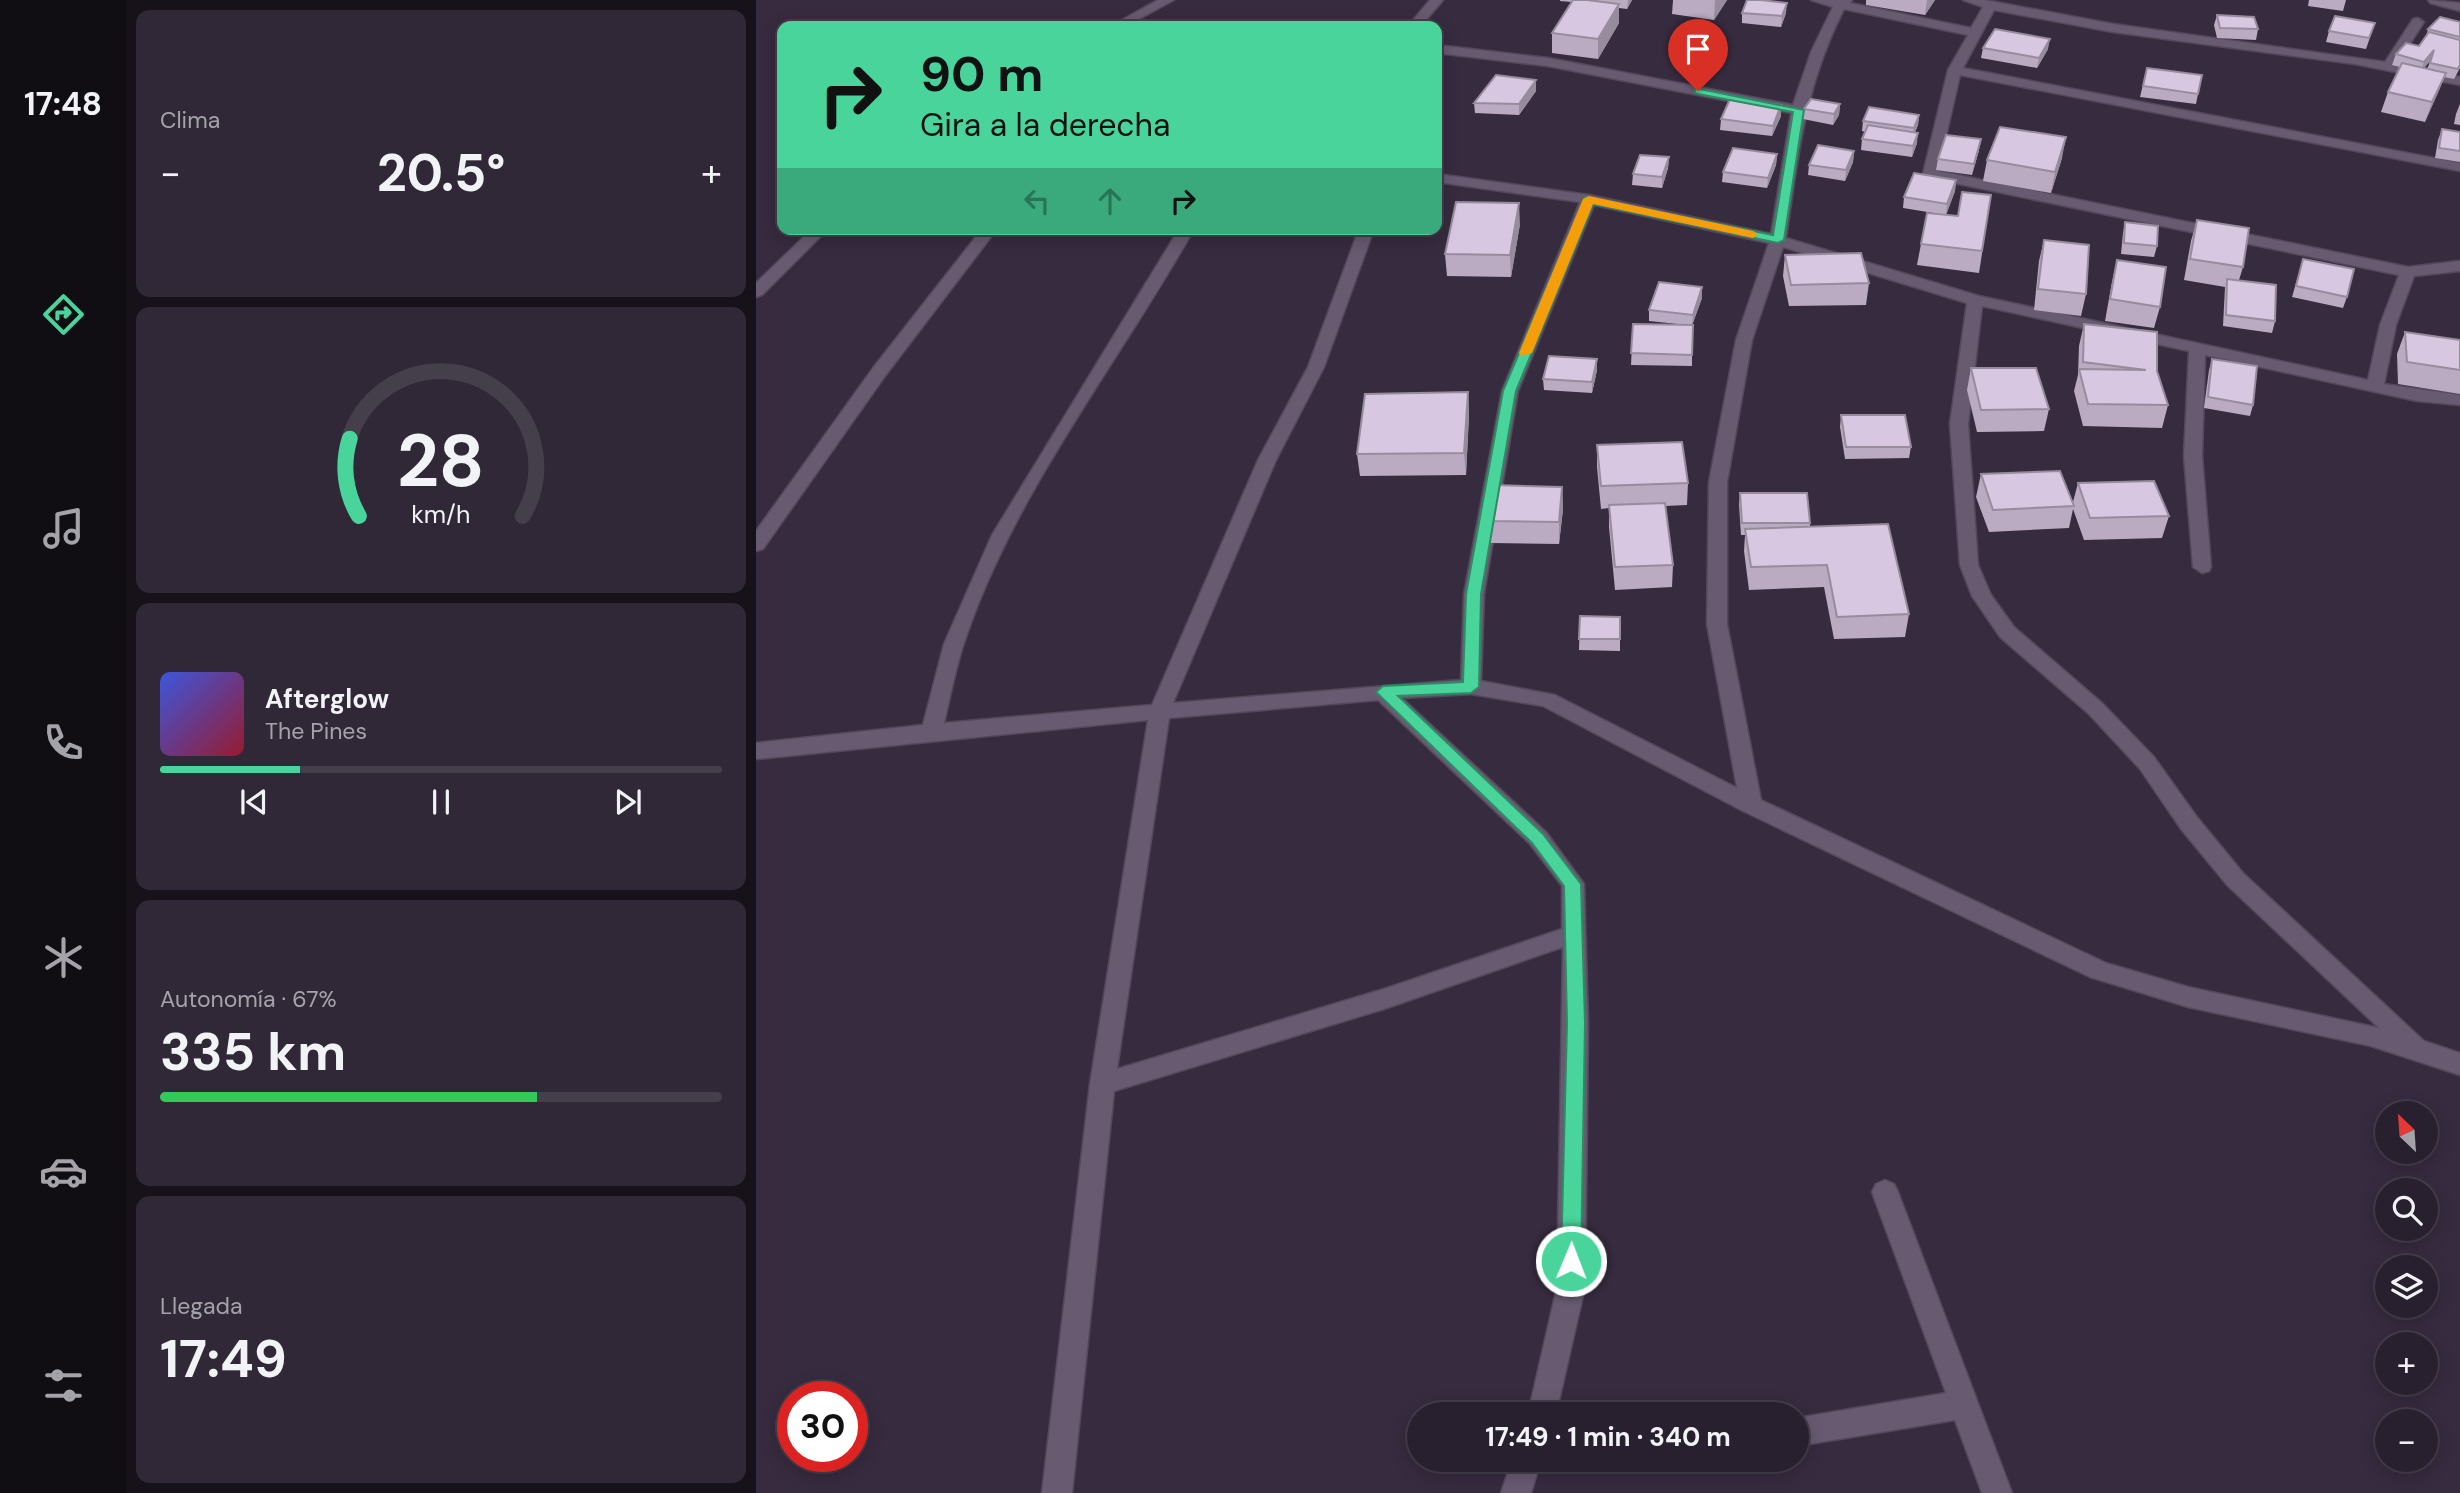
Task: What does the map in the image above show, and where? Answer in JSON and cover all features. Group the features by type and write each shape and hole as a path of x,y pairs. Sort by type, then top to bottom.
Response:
{"street":[{"path":"1127,21 1168,0"},
{"path":"1418,21 1437,0"},
{"path":"1817,0 1843,2 1976,33"},
{"path":"1969,0 2109,29 2389,66 2460,81"},
{"path":"2434,0 2460,7"},
{"path":"1751,806 1717,624 1718,482 1744,340 1778,240 1798,110 1818,52 1843,2"},
{"path":"1990,5 1955,70 1930,174 2408,272 2460,266"},
{"path":"2389,66 2418,22"},
{"path":"1442,50 1548,62 1798,110"},
{"path":"1955,70 2460,167"},
{"path":"1442,179 1589,199 1778,240 1975,300 2375,387 2460,400"},
{"path":"1471,687 1474,594 1510,391 1589,199"},
{"path":"756,292 815,235"},
{"path":"756,545 879,372 985,235"},
{"path":"932,732 954,645 989,563 1055,442 1163,274 1184,235"},
{"path":"1057,1493 1102,1084 1159,713 1267,460 1316,367 1365,235"},
{"path":"2375,387 2388,325 2408,272"},
{"path":"1975,300 1959,424 1969,565 1982,596 2007,632 2096,709 2147,763 2189,823 2235,879 2414,1045"},
{"path":"2197,348 2193,456 2202,567"},
{"path":"756,751 932,732 1383,692 1471,687 1548,700 1751,806 2121,979 2414,1045 2460,1064"},
{"path":"1383,692 1538,838 1573,884 1576,1023 1571,1287 1545,1402"},
{"path":"1102,1084 1384,999 1574,934"},
{"path":"1885,1192 1997,1493"},
{"path":"1809,1430 1895,1418 1963,1404"},
{"path":"1516,1493 1523,1472"}],"building":[{"path":"1573,0 1619,4 1598,39 1552,33"},
{"path":"1747,0 1787,3 1782,16 1742,13"},
{"path":"2217,15 2254,17 2258,29 2220,28"},
{"path":"2335,16 2375,23 2369,38 2329,31"},
{"path":"2440,17 2460,22 2460,37 2428,29"},
{"path":"1995,29 2050,39 2039,58 1983,48"},
{"path":"2429,32 2460,40 2458,69 2430,63 2434,50 2424,62 2396,54 2406,43 2419,46"},
{"path":"2402,63 2446,73 2432,102 2388,92"},
{"path":"2147,68 2202,75 2198,94 2143,86"},
{"path":"1496,75 1536,80 1519,104 1474,103"},
{"path":"1730,99 1781,105 1773,126 1721,119"},
{"path":"1811,99 1840,104 1834,114 1804,109"},
{"path":"1869,107 1919,115 1914,128 1863,121"},
{"path":"1868,125 1918,133 1913,146 1862,139"},
{"path":"2000,127 2066,137 2055,172 1987,160"},
{"path":"2442,129 2460,132 2460,151 2439,148"},
{"path":"1946,135 1981,139 1974,164 1938,159"},
{"path":"1818,145 1854,151 1846,170 1809,165"},
{"path":"1733,148 1777,154 1768,178 1723,172"},
{"path":"1640,155 1669,157 1662,177 1633,174"},
{"path":"1914,173 1956,180 1947,204 1904,197"},
{"path":"1962,192 1991,195 1982,251 1921,244 1927,213 1958,216"},
{"path":"1456,202 1519,203 1510,255 1445,254"},
{"path":"2197,220 2249,228 2243,267 2190,259"},
{"path":"2125,222 2158,226 2157,246 2124,243"},
{"path":"2044,240 2089,245 2086,294 2038,289"},
{"path":"1861,253 1869,283 1791,285 1785,255"},
{"path":"2303,259 2354,269 2347,297 2296,286"},
{"path":"2117,260 2166,267 2160,307 2110,299"},
{"path":"2227,279 2276,285 2275,321 2226,315"},
{"path":"1659,282 1702,287 1693,315 1649,310"},
{"path":"1633,324 1693,325 1692,355 1631,353"},
{"path":"2084,324 2157,332 2157,371 2168,405 2088,404 2079,369 2146,370 2083,362"},
{"path":"2405,332 2460,340 2460,370 2407,362"},
{"path":"1549,356 1597,359 1592,382 1543,379"},
{"path":"2212,359 2257,366 2253,405 2208,397"},
{"path":"1971,368 2036,368 2049,409 1981,410"},
{"path":"1468,392 1464,453 1357,454 1365,394"},
{"path":"1841,415 1905,415 1911,447 1846,447"},
{"path":"1682,442 1688,483 1601,486 1597,445"},
{"path":"2060,471 2074,506 1993,510 1981,474"},
{"path":"2154,481 2169,516 2090,518 2078,483"},
{"path":"1494,485 1562,487 1559,522 1489,521"},
{"path":"1740,493 1807,493 1810,523 1742,523"},
{"path":"1665,503 1673,565 1615,567 1609,505"},
{"path":"1888,524 1909,614 1837,617 1827,565 1751,567 1745,529"},
{"path":"1580,616 1620,617 1620,639 1579,639"}],"slow traffic":[{"path":"1525,353 1589,199 1753,234"}],"route":[{"path":"1571,1261 1576,1023 1573,884 1538,838 1383,692 1471,687 1474,594 1510,391 1589,199 1778,240 1798,110 1698,91"}]}
